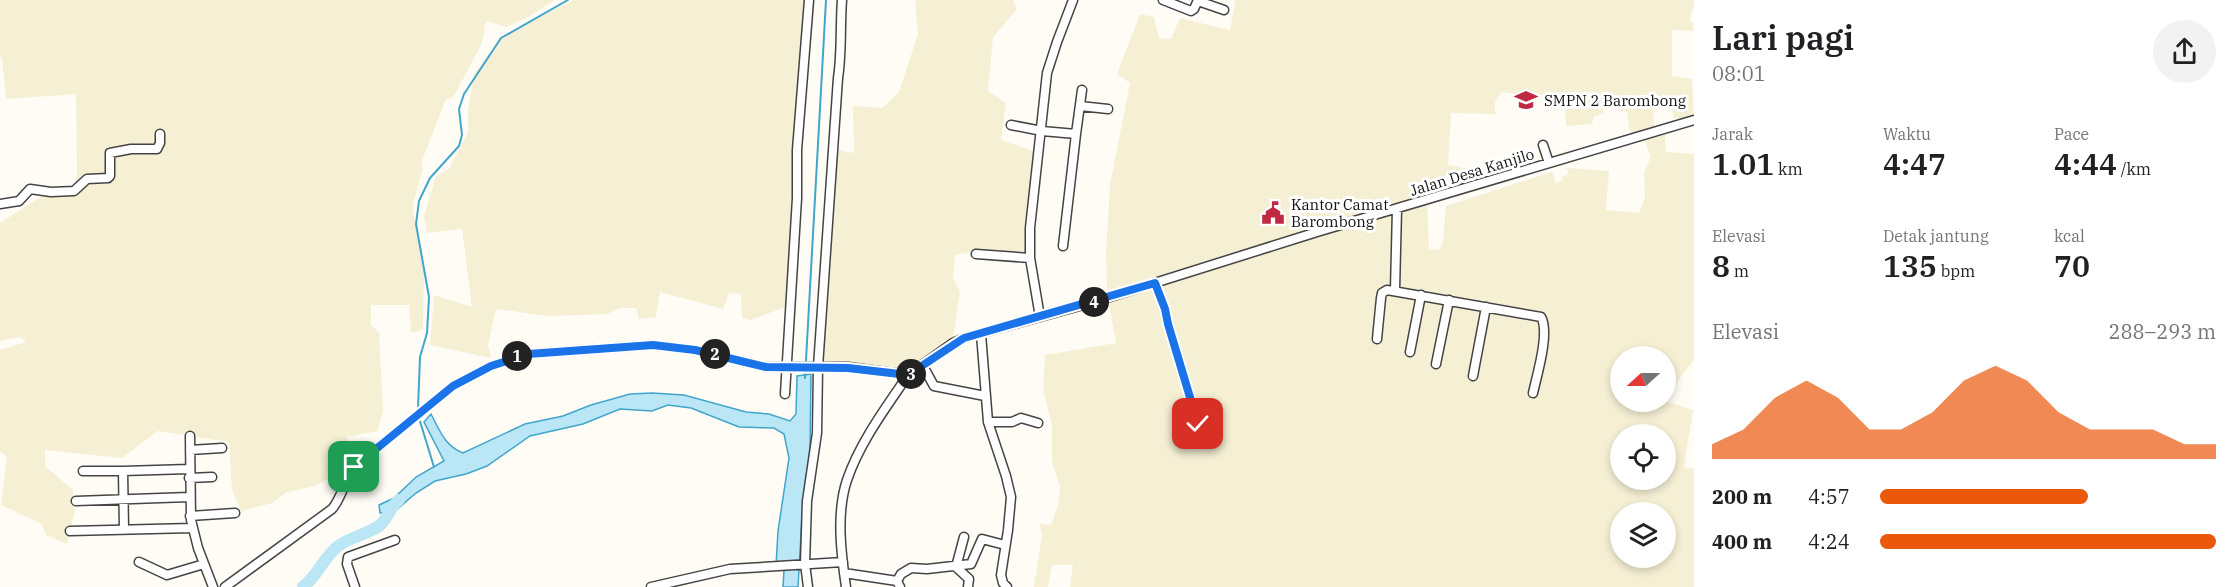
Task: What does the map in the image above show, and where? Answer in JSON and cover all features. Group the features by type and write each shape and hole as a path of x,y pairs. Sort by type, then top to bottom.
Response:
{"street":[{"path":"785,394 789,368 797,150 809,0"},
{"path":"808,587 803,564 807,494 817,433 816,367 838,78 842,57 840,38 842,0"},
{"path":"1040,317 1030,258 1030,228 1049,66 1073,0"},
{"path":"1163,0 1191,11 1198,0 1224,10"},
{"path":"1064,246 1082,90"},
{"path":"1080,106 1108,109"},
{"name":"Jalan Desa Kanjilo","path":"908,375 953,343 1694,120"},
{"path":"1011,125 1042,132 1076,134"},
{"path":"0,204 19,201 30,189 51,192 74,191 87,179 108,178 110,176 110,153 131,148 157,149 160,134"},
{"path":"1543,145 1549,163"},
{"path":"1395,290 1397,209"},
{"path":"976,254 1030,258"},
{"path":"1155,283 1165,309 1198,424"},
{"path":"1377,339 1382,293 1387,290 1541,317 1545,334 1533,393"},
{"path":"1410,352 1421,295"},
{"path":"1436,364 1449,300"},
{"path":"1473,376 1486,307"},
{"path":"981,334 988,422 1011,497 1001,575 1003,586"},
{"path":"225,587 332,509 340,498 346,478 354,467 453,386 506,360 528,354 653,345 695,350 766,367 848,368 908,375 865,441 847,480 842,507 846,587"},
{"path":"923,366 934,386 985,396"},
{"path":"988,422 1012,422 1021,418 1038,423"},
{"path":"190,436 190,516 213,587"},
{"path":"190,450 222,448"},
{"path":"83,471 189,474 212,477"},
{"path":"123,471 124,529"},
{"path":"76,501 189,497"},
{"path":"190,516 235,513"},
{"path":"70,531 192,528"},
{"path":"956,567 964,537"},
{"path":"844,573 898,584 901,574 911,568 956,567 972,562 982,539 1005,545"},
{"path":"355,587 347,564 348,557 395,540"},
{"path":"139,562 167,575 204,564"},
{"path":"651,587 730,569 843,562"},
{"path":"956,567 969,579 968,587"}],"shaded area":[{"path":"0,0 555,0 506,27 488,21 484,25 485,32 480,47 453,98 446,99 421,163 423,168 414,200 413,212 424,272 423,330 411,333 409,305 371,305 371,325 379,333 383,411 377,431 346,437 357,457 346,469 315,486 287,492 272,503 241,511 232,490 229,442 158,431 122,458 45,450 45,466 73,490 75,510 67,544 46,535 42,524 1,505 7,456 0,452 0,350 26,342 21,337 0,341 0,223 42,196 71,195 77,176 76,94 6,99 2,57 0,57"},
{"path":"573,0 807,0 788,306 751,320 742,318 741,294 729,293 723,309 660,292 656,317 639,319 636,308 620,308 607,314 548,316 496,309 488,345 491,358 430,345 434,295 472,307 462,229 427,233 424,216 436,176 449,169 468,132 468,111 474,74 501,38"},
{"path":"915,0 1013,0 1017,9 993,37 988,91 1006,103 1001,140 1036,152 1032,253 970,252 955,255 953,277 960,292 951,351 915,378 901,379 822,366 837,150 854,153 853,106 882,108 899,92 918,34"},
{"path":"1235,0 1694,0 1694,10 1692,10 1690,21 1694,24 1693,31 1672,30 1672,76 1692,79 1694,118 1674,118 1672,109 1653,107 1654,125 1665,136 1666,152 1694,154 1694,359 1676,383 1676,346 1610,346 1610,412 1676,412 1676,405 1693,410 1684,467 1694,469 1694,587 1070,587 1073,565 1052,565 1048,587 1034,587 1042,535 1040,524 1051,525 1058,505 1060,487 1052,462 1052,426 1043,388 1045,355 1116,343 1107,293 1106,251 1110,185 1130,83 1117,74 1140,14 1154,17 1159,38 1171,39 1180,18 1230,30","holes":["1502,92 1565,102 1566,126 1592,124 1594,116 1603,114 1604,106 1627,112 1631,138 1639,135 1645,141 1651,157 1644,172 1645,198 1639,213 1606,210 1609,171 1567,168 1568,174 1556,183 1552,172 1446,206 1443,241 1439,250 1429,249 1427,199 1500,175 1448,165 1451,113 1495,114 1495,102"]}],"water":[{"path":"811,374 810,449 802,517 798,587 783,587 784,570 776,566 778,531 789,458 784,434 774,428 739,427 691,408 668,405 652,411 620,409 583,424 530,436 487,466 466,474 435,481 416,493 394,512 380,513 379,505 394,498 416,477 444,461 424,422 431,414 447,442 463,453 525,424 563,416 630,394 684,395 790,421 796,414 797,376"}],"waterway":[{"path":"418,409 420,357 427,333 429,297 416,224 419,201 430,178 459,146 462,135 459,109 464,94 501,38 568,0"},
{"path":"805,378 826,0"},
{"path":"419,418 434,467"},
{"path":"303,587 337,547 379,526 399,500"}],"place":[{"name":"SMPN 2 Barombong","path":"1526,100"},
{"name":"Kantor Camat Barombong","path":"1273,213"}],"route":[{"path":"354,467 453,386 491,366 517,356 653,345 695,350 766,367 848,368 904,376 912,374 953,343 964,338 1155,283 1165,309 1198,424"}]}
